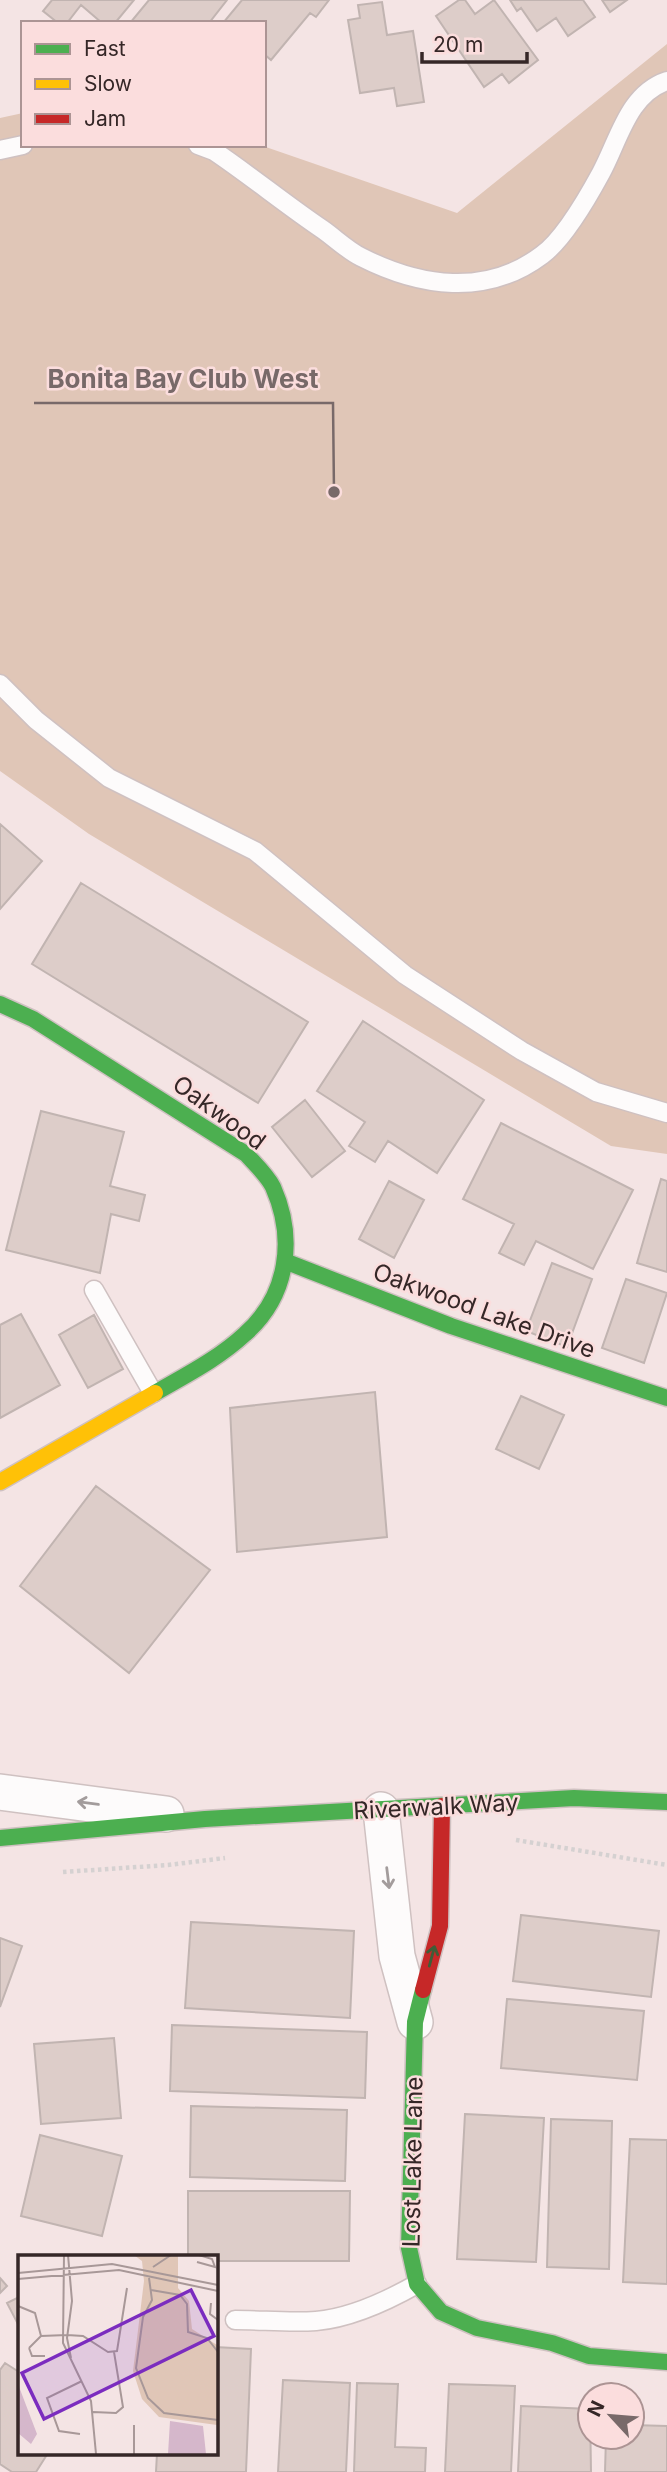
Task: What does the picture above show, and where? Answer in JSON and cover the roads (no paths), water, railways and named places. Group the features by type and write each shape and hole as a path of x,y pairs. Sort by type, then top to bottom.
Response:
{"street":[{"name":"Oakwood","path":"0,1004 33,1019 246,1154 272,1185 285,1223 287,1262 273,1301 247,1334 214,1359 0,1482"},
{"name":"Oakwood Lake Drive","path":"287,1262 451,1326 667,1398"},
{"name":"Riverwalk Way","path":"0,1792 205,1819"},
{"name":"Riverwalk Way","path":"0,1839 205,1819 574,1798 667,1802"},
{"name":"Lost Lake Lane","path":"442,1806 440,1926 415,2022 409,2224 410,2248 417,2284 440,2312 477,2328 526,2336 589,2356 667,2362"},
{"name":"Lost Lake Lane","path":"380,1811 397,1956 415,2022"}],"lane":[{"path":"203,147 214,151 359,256 404,276 438,284 474,282 512,273 544,254 572,219 601,173 638,101 650,87 667,81"},
{"path":"0,150 21,145"},
{"path":"0,684 36,720 109,778 256,850 405,975 522,1051 596,1092 667,1113"},
{"path":"94,1290 153,1393"},
{"path":"235,2320 316,2321 336,2318 394,2297 417,2284"}],"place":[{"name":"Bonita Bay Club West","path":"334,492"}]}
